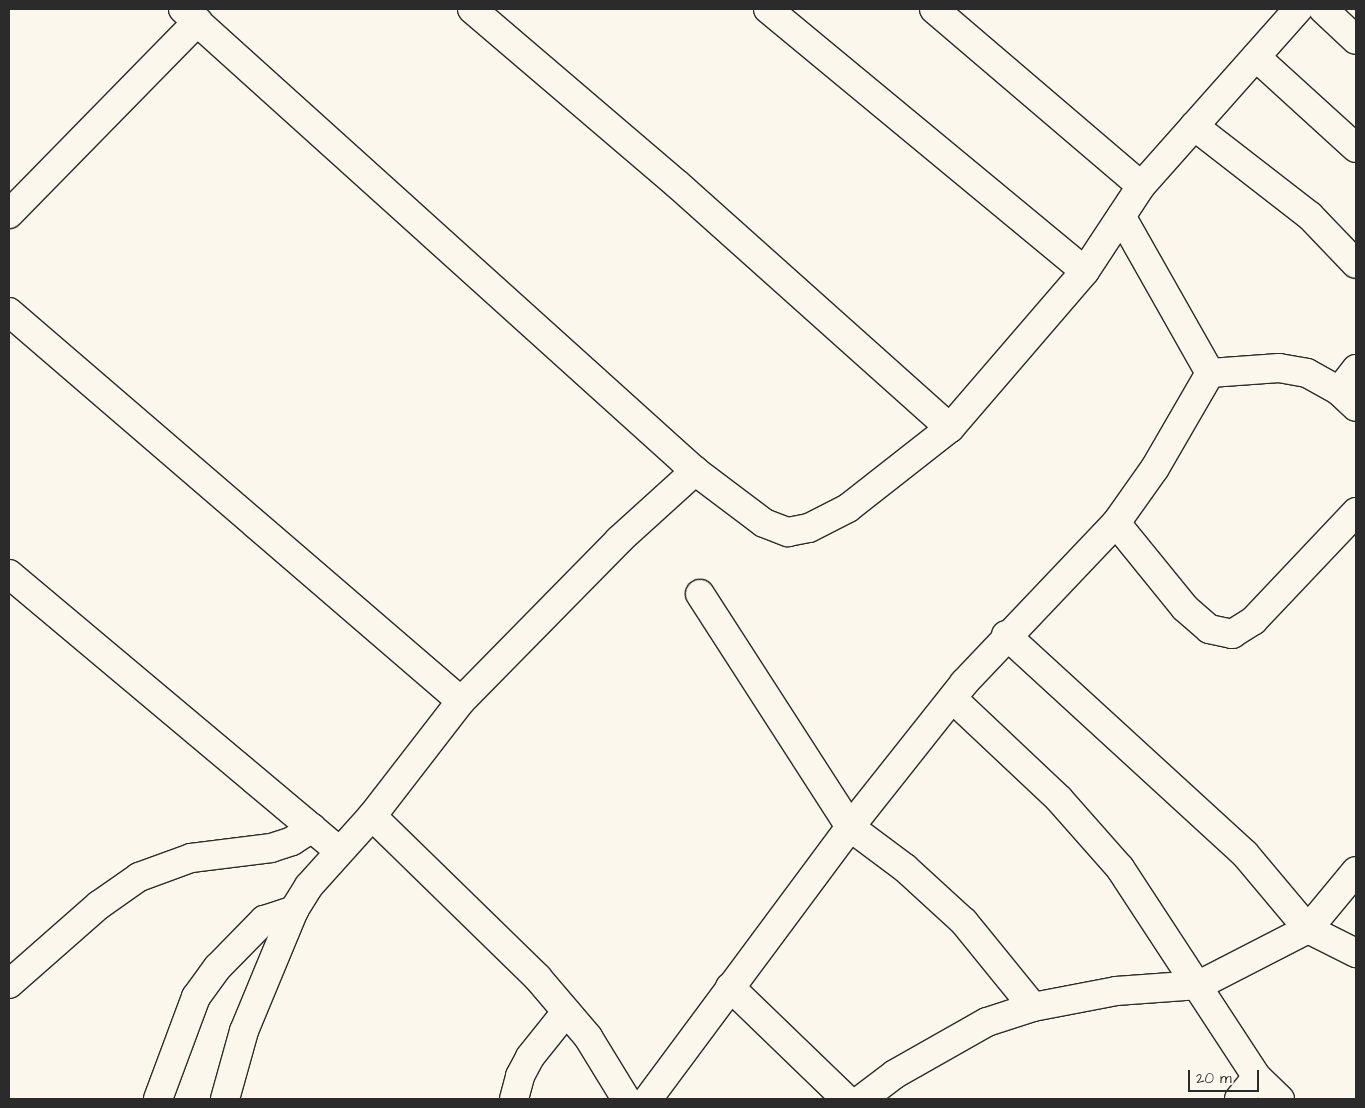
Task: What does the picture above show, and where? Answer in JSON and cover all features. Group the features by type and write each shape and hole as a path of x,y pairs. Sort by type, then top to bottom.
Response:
{"street":[{"path":"472,9 677,184 950,428"},
{"path":"768,9 1084,270"},
{"path":"934,9 1141,186"},
{"path":"9,214 190,15 695,471 764,523 788,532 808,528 848,508 950,428 1084,270 1141,186 1298,9"},
{"path":"1323,9 1356,40"},
{"path":"1256,57 1356,148"},
{"path":"1194,126 1310,216 1356,264"},
{"path":"1121,216 1210,374"},
{"path":"9,312 461,701"},
{"path":"1210,374 1279,368 1307,373 1347,399 1356,369"},
{"path":"648,1099 850,827 952,699 1006,635 1116,523 1154,468 1210,374"},
{"path":"225,1099 244,1031 294,910 338,850 372,816 461,701 619,540 695,471"},
{"path":"1116,523 1185,608 1210,629 1232,634 1253,621 1356,512"},
{"path":"9,574 338,850"},
{"path":"700,594 850,827 905,868 964,922 1033,1007"},
{"path":"1006,635 1245,854 1308,929 1356,953"},
{"path":"952,699 1059,799 1120,868 1199,985 1257,1077 1280,1099"},
{"path":"372,816 537,977 588,1037 626,1099"},
{"path":"9,984 99,905 139,877 192,858 271,848 292,841 312,828"},
{"path":"862,1099 895,1074 986,1022 1033,1007 1116,991 1199,985 1308,929 1356,871"},
{"path":"158,1099 196,997 218,967 264,920 294,910"},
{"path":"730,987 846,1099"},
{"path":"514,1099 520,1076 530,1057 566,1012"},
{"path":"1239,1099 1257,1077"}]}
